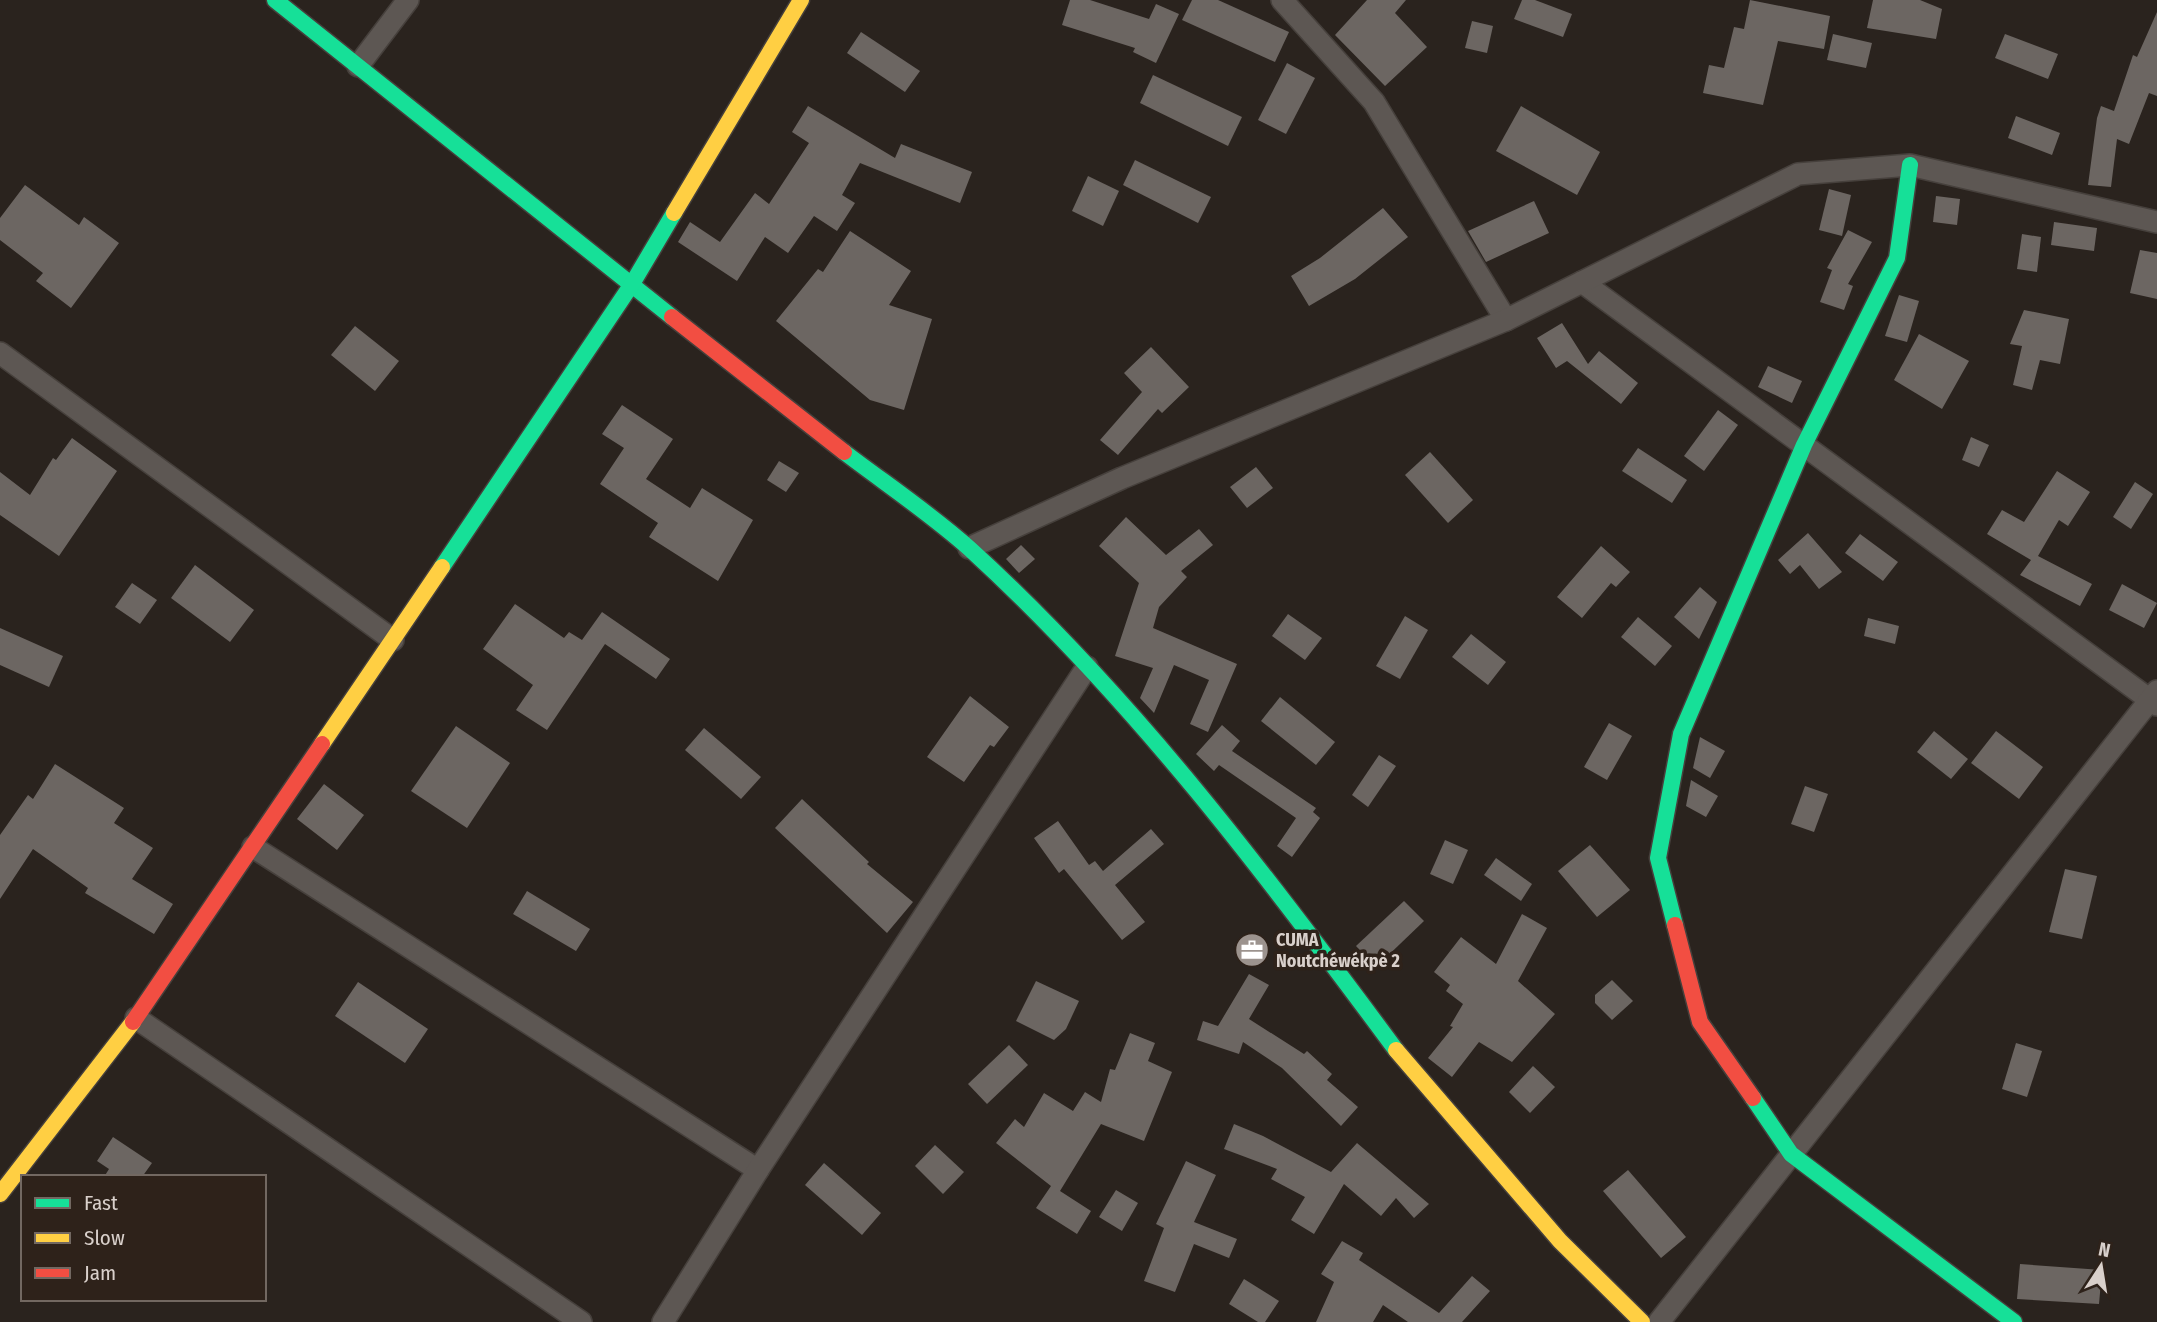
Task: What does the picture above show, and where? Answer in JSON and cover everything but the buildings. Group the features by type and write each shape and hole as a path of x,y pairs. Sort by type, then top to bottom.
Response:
{"street":[{"path":"275,0 751,380 969,548 1087,667 1194,785 1436,1101 1560,1241 1642,1322"},
{"path":"358,66 408,0"},
{"path":"0,1194 136,1018 632,284 801,0"},
{"path":"1282,0 1374,102 1506,320"},
{"path":"969,548 1122,478 1506,320 1798,174 1910,165 2157,222"},
{"path":"1910,165 1897,258 1804,445 1681,734 1658,858 1700,1021 1791,1154 2014,1322"},
{"path":"1582,282 2155,699 1659,1322"},
{"path":"0,353 393,640"},
{"path":"663,1322 758,1170 1087,667"},
{"path":"253,846 758,1170"},
{"path":"136,1018 580,1322"}],"traffic: fast":[{"path":"275,0 672,317"},
{"path":"1675,925 1658,858 1681,734 1804,445 1897,258 1910,165"},
{"path":"442,567 632,284 674,213"},
{"path":"844,452 970,549 1087,665 1142,726 1247,853 1396,1050"},
{"path":"1753,1098 1791,1154 2014,1322"}],"traffic: slow":[{"path":"674,213 801,0"},
{"path":"322,744 442,567"},
{"path":"0,1194 133,1022"},
{"path":"1396,1050 1560,1241 1642,1322"}],"traffic: jam":[{"path":"672,317 844,452"},
{"path":"133,1022 322,744"},
{"path":"1675,925 1700,1022 1753,1098"}],"place":[{"name":"CUMA Noutchéwékpè 2","path":"1252,950"}]}
